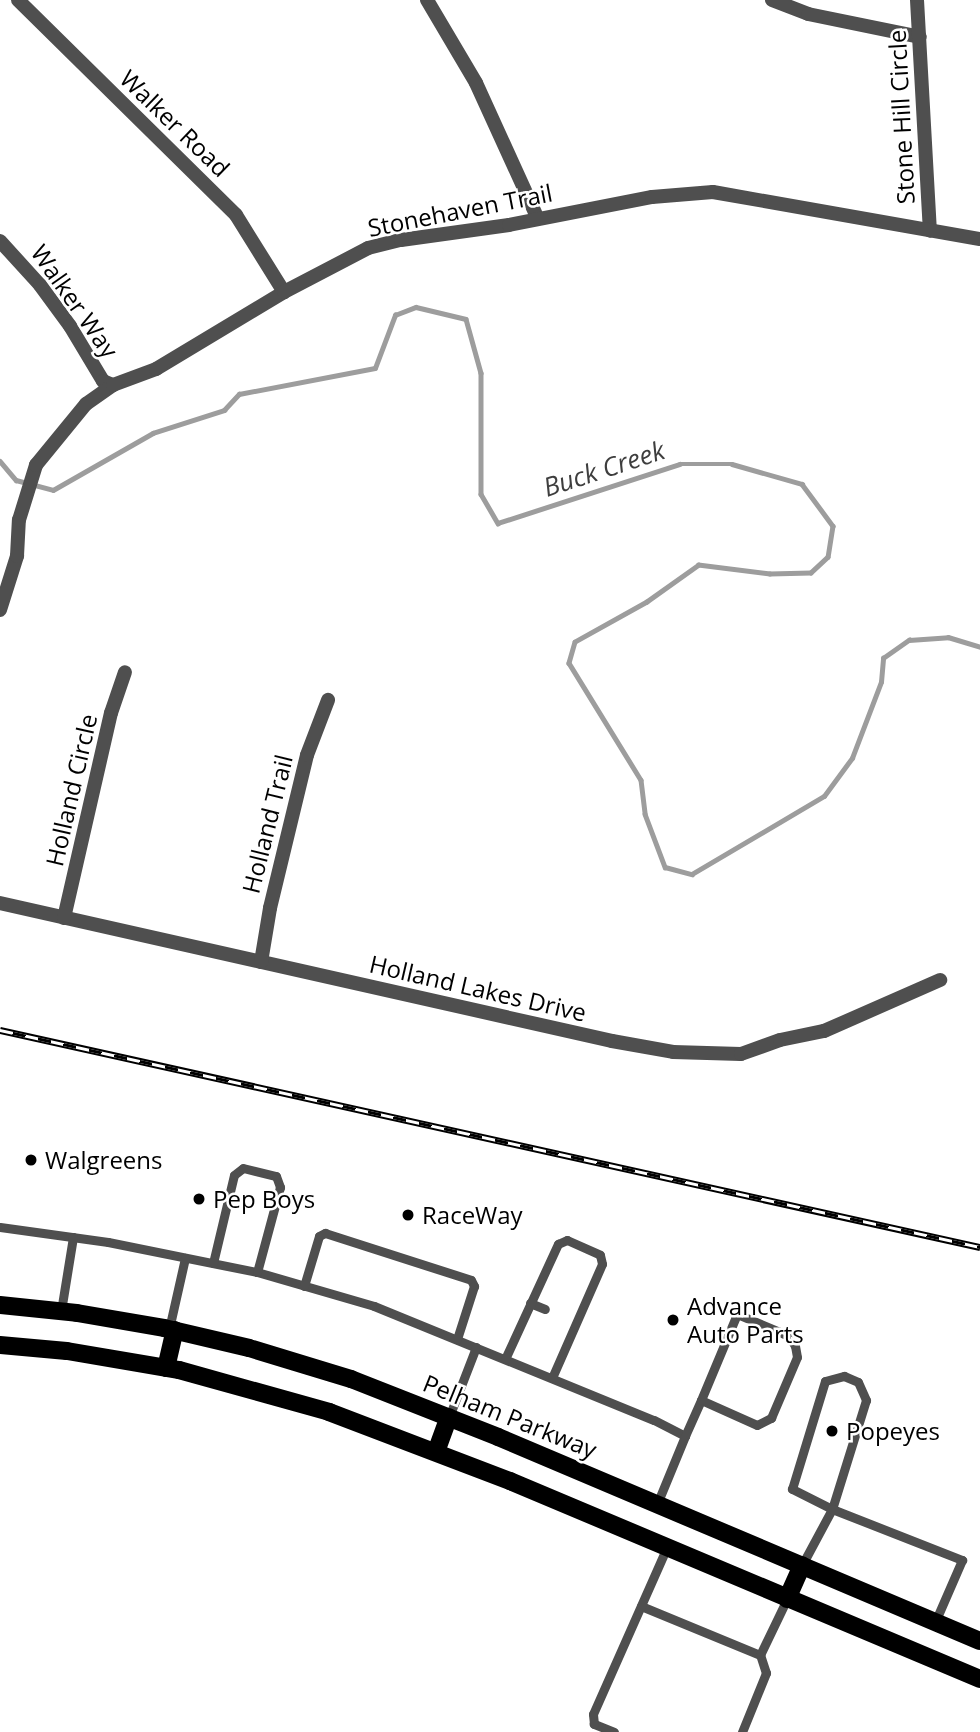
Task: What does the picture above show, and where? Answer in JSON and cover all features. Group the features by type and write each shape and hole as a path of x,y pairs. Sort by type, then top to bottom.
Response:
{"main road":[{"name":"Pelham Parkway","path":"0,1305 61,1311 172,1330 303,1363 449,1417 980,1641"},
{"path":"166,1368 172,1330"},
{"path":"0,1345 67,1351 166,1368 306,1405 436,1452 787,1599 978,1673"},
{"path":"436,1452 449,1417"},
{"path":"787,1599 802,1565"}],"street":[{"name":"Walker Road","path":"18,0 236,215 284,292"},
{"path":"428,0 476,83 538,219"},
{"path":"772,0 808,14 920,37"},
{"name":"Stone Hill Circle","path":"918,0 930,231"},
{"name":"Stonehaven Trail","path":"0,610 16,556 19,520 36,465 86,404 113,385 156,369 284,292 368,248 652,197 713,192 980,239"},
{"name":"Walker Way","path":"0,241 40,285 70,326 103,381 113,385"},
{"name":"Holland Circle","path":"64,918 111,713 125,673"},
{"name":"Holland Trail","path":"261,962 270,908 307,755 328,700"},
{"name":"Holland Lakes Drive","path":"0,903 673,1052 741,1054 780,1040 824,1031 940,980"}],"lane":[{"path":"213,1263 234,1175 243,1168 276,1177 280,1187 257,1272"},
{"path":"0,1227 73,1237 257,1272 374,1306 552,1378 685,1436"},
{"path":"304,1286 319,1236 325,1233 471,1280 474,1286 457,1339"},
{"path":"61,1311 73,1237"},
{"path":"505,1359 558,1244 567,1240 600,1255 602,1264 572,1321 552,1378"},
{"path":"172,1330 185,1258"},
{"path":"530,1303 545,1309"},
{"path":"657,1504 722,1345 738,1314 789,1336 797,1357 771,1418 757,1425 701,1400"},
{"path":"449,1417 477,1347"},
{"path":"802,1565 832,1509 866,1400 858,1382 844,1376 825,1381 792,1489 832,1509 962,1560 935,1622"},
{"path":"614,1732 594,1724 593,1714 667,1547"},
{"path":"741,1732 766,1673 760,1655 787,1599"},
{"path":"641,1606 760,1655"}],"waterway":[{"name":"Buck Creek","path":"0,461 16,480 53,490 153,433 224,410 239,394 375,368 395,315 416,307 466,319 481,373 481,494 498,523 680,464 732,464 802,484 833,526 828,557 811,573 770,574 699,565 647,602 575,642 569,663 641,780 645,814 665,867 692,874 824,796 852,758 881,682 883,658 909,640 948,637 980,647"}],"railway":[{"path":"0,1030 980,1247"}],"place":[{"name":"Walgreens","path":"31,1160"},
{"name":"Pep Boys","path":"199,1199"},
{"name":"RaceWay","path":"408,1215"},
{"name":"Advance Auto Parts","path":"673,1320"},
{"name":"Popeyes","path":"832,1431"}]}
